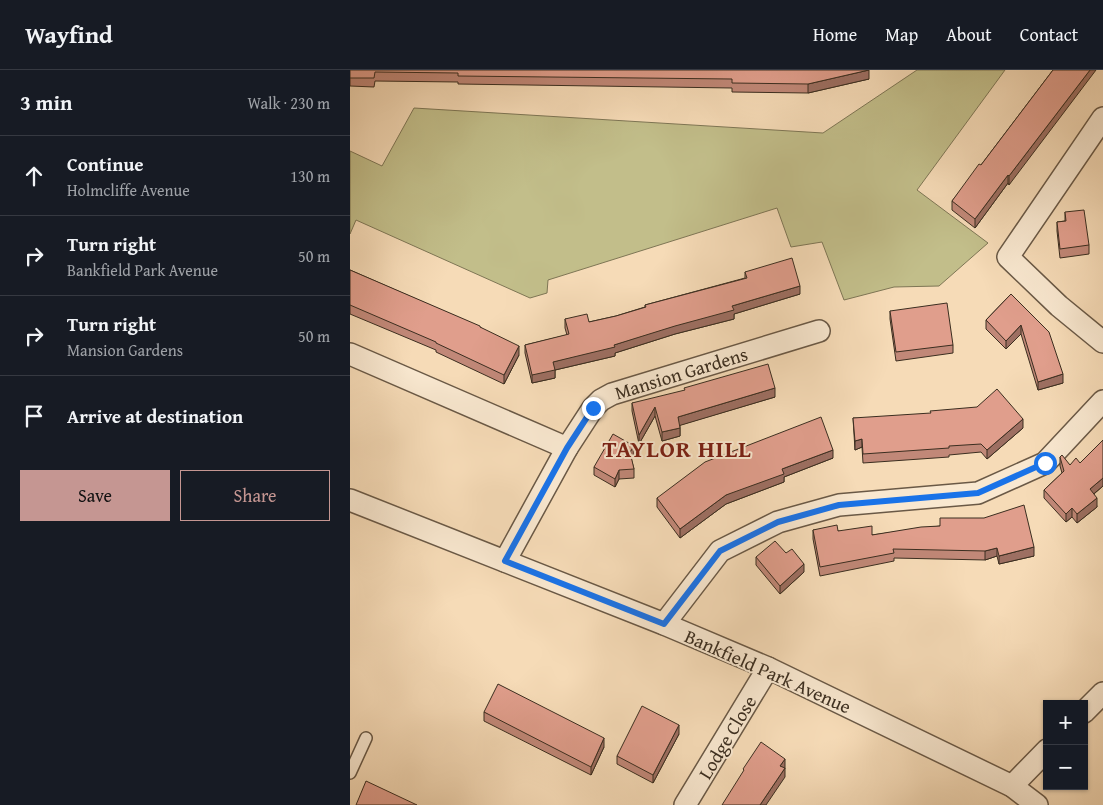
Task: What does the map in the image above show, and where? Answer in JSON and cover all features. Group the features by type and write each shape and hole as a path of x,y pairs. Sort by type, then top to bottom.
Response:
{"street":[{"path":"1103,118 1008,257 1059,306 1103,342"},
{"name":"Mansion Gardens","path":"505,561 567,448 593,408 601,400 612,394 819,331"},
{"path":"352,360 567,448"},
{"path":"664,624 720,551 728,546 778,522 839,505 978,493 1045,463 1103,401"},
{"name":"Bankfield Park Avenue","path":"350,500 664,624 768,668 1012,786 1037,805"},
{"name":"Lodge Close","path":"685,805 768,668"},
{"path":"1088,708 1103,693"},
{"path":"1012,786 1043,754"}],"lane":[{"path":"350,773 366,738"}],"shaded area":[{"path":"917,70 1005,70 917,190 988,243 939,286 894,287 844,300 822,242 791,247 777,208 548,280 547,293 530,298 356,220 350,234 350,151 382,166 414,108 823,133"}],"building":[{"path":"350,70 869,70 808,84 732,83 732,79 458,76 458,73 375,72 374,78 350,78"},
{"path":"1053,70 1090,70 975,219 952,201"},
{"path":"1084,210 1089,245 1060,249 1057,222 1066,221 1065,212"},
{"path":"792,258 800,286 732,306 734,310 675,326 614,345 615,347 553,362 555,370 532,375 525,345 569,334 565,319 587,314 589,322 616,316 646,307 645,305 747,278 745,272"},
{"path":"350,270 480,326 519,346 504,375 436,342 350,305"},
{"path":"1011,294 1049,332 1063,374 1038,382 1021,325 1006,341 986,320"},
{"path":"947,303 953,345 896,352 890,311"},
{"path":"768,364 775,388 678,417 680,428 662,432 655,407 639,435 632,403 685,390 684,388"},
{"path":"997,389 1023,419 987,450 981,444 863,454 862,439 855,441 853,418 931,413 930,411 977,407"},
{"path":"821,417 833,450 782,469 784,474 726,495 680,529 657,498 705,462"},
{"path":"613,434 634,446 630,452 634,469 619,470 615,479 594,467"},
{"path":"1103,440 1103,478 1090,489 1097,498 1077,514 1072,508 1066,514 1044,490 1064,471 1060,457 1062,455 1070,465 1076,458 1080,463"},
{"path":"1024,505 1034,547 999,556 997,548 985,551 893,549 894,553 820,567 813,530 837,525 838,531 872,526 872,535 921,527 940,526 940,518 984,518"},
{"path":"775,541 786,553 792,549 804,564 780,586 756,557"},
{"path":"498,684 604,738 591,767 484,712"},
{"path":"642,706 679,725 653,775 617,756"},
{"path":"761,742 785,759 780,766 785,768 760,805 722,805 743,769"},
{"path":"366,781 417,805 356,805"}],"district":[{"name":"TAYLOR HILL","path":"677,449"}],"route":[{"path":"593,408 567,448 505,561 664,624 720,551 778,522 839,505 978,493 1045,463"}]}
